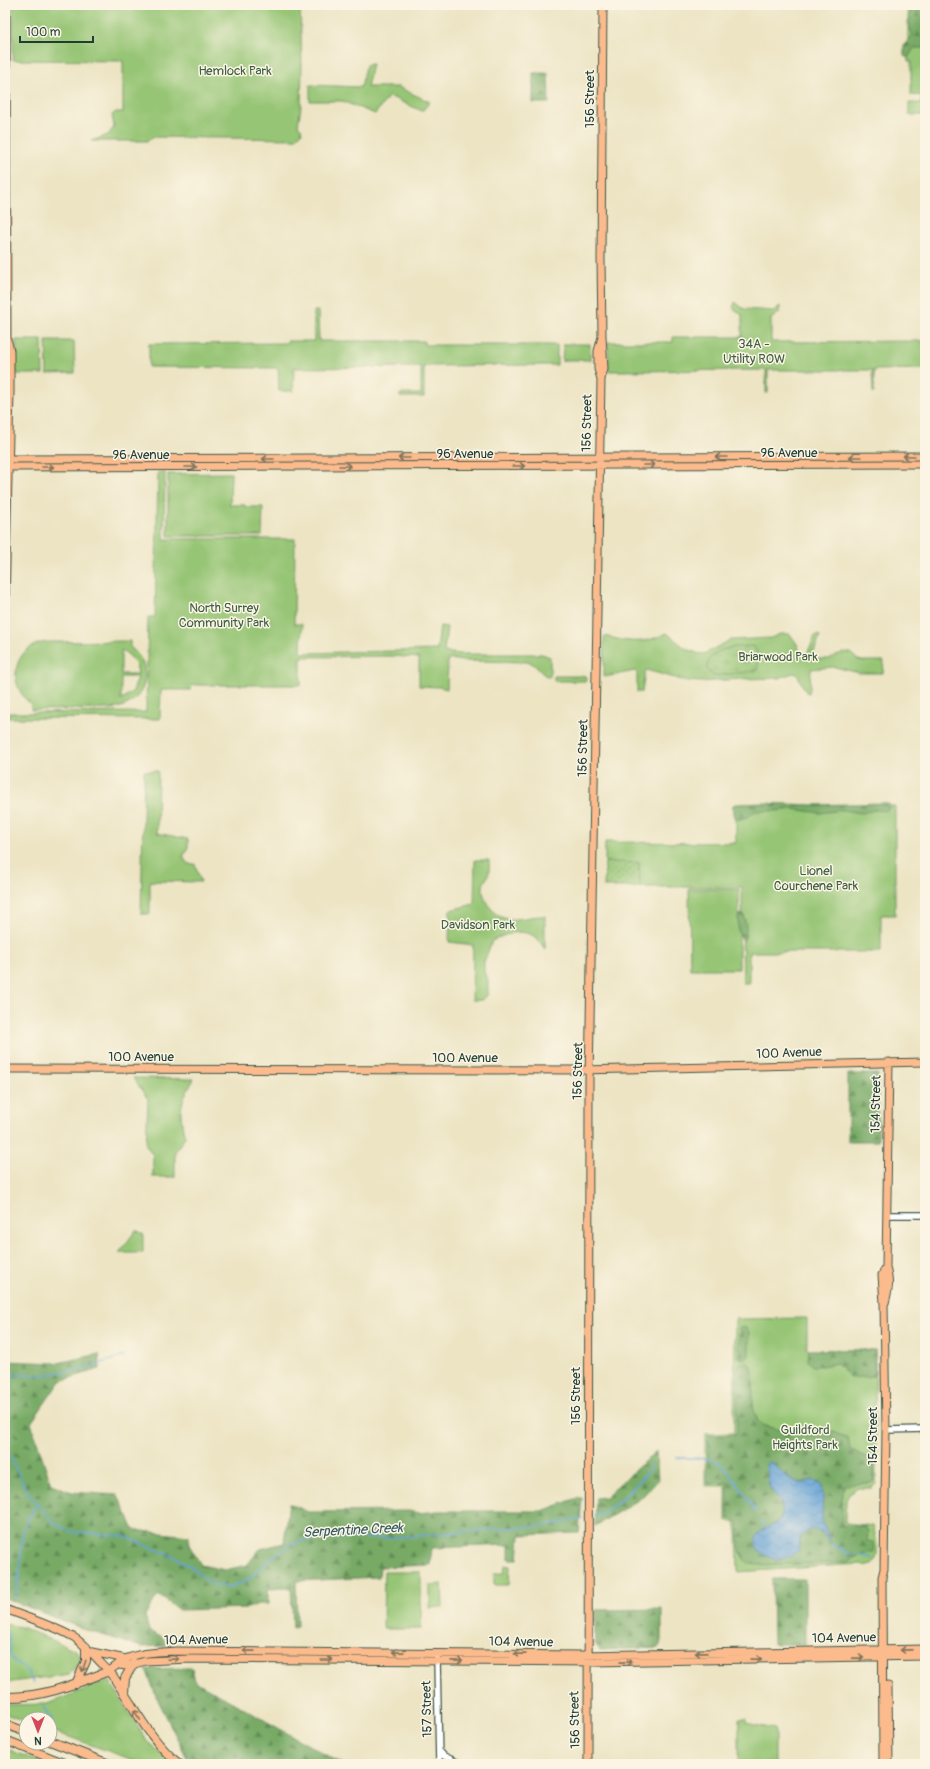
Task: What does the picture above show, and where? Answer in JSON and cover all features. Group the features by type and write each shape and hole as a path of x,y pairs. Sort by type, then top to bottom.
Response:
{"highway":[{"path":"76,1684 89,1650"},
{"path":"124,1694 125,1678 134,1663"},
{"path":"5,1697 28,1696 51,1692 108,1671 151,1735 169,1756 179,1764"},
{"path":"5,1724 18,1729"},
{"path":"5,1740 66,1764"},
{"path":"58,1744 109,1764"}],"main road":[{"path":"5,349 7,339 6,5"},
{"name":"156 Street","path":"588,1764 589,1070 599,462 601,379 604,369 602,337 603,5"},
{"path":"5,607 10,351 7,339"},
{"name":"96 Avenue","path":"7,467 415,466 760,457 925,456"},
{"path":"751,465 760,457"},
{"path":"415,466 428,463 451,462 457,458"},
{"name":"96 Avenue","path":"7,459 457,458 751,465 925,464"},
{"name":"154 Street","path":"889,1062 886,1267 888,1276 888,1293 884,1303 886,1430 884,1570 882,1577 889,1764"},
{"name":"100 Avenue","path":"5,1069 589,1070 925,1062"},
{"path":"6,1610 63,1632 89,1650 108,1671"},
{"name":"104 Avenue","path":"885,1654 925,1649"},
{"path":"89,1650 126,1659"},
{"name":"104 Avenue","path":"108,1671 126,1659 145,1654 176,1651 437,1653 587,1658"},
{"name":"154 Street","path":"883,1764 885,1654"},
{"name":"104 Avenue","path":"119,1665 126,1666 146,1661 189,1659 437,1661 885,1654 925,1656"}],"street":[{"path":"887,1216 925,1215"},
{"path":"886,1430 925,1429"},
{"name":"157 Street","path":"437,1653 439,1764"},
{"path":"439,1752 445,1757 461,1764"}],"green space":[{"name":"Hemlock Park","path":"13,5 300,5 302,64 301,106 298,126 301,128 302,133 295,139 153,137 147,141 91,141 108,135 114,127 112,115 116,112 123,112 123,61 13,60"},
{"path":"908,5 925,5 925,96 911,95 911,61 908,61"},
{"path":"910,5 925,5 925,48 914,48 908,58 904,56 904,45 913,35 910,29"},
{"path":"372,64 367,87 398,87 430,102 422,111 389,96 375,114 342,101 310,101 310,85 361,87 366,65"},
{"path":"533,73 548,73 549,103 533,103"},
{"path":"921,98 925,98 925,115 909,115 909,103 921,103"},
{"name":"34A - Utility ROW","path":"735,302 744,309 774,311 780,306 780,312 771,319 771,342 925,341 925,369 874,370 874,393 872,370 768,370 768,393 766,393 766,370 609,371 608,342 673,342 673,337 742,337 742,315 733,308"},
{"path":"314,311 318,311 319,341 424,341 424,345 557,345 557,365 424,366 424,397 400,397 400,394 421,394 421,367 294,368 293,391 279,391 278,368 149,367 149,344 286,343 287,341 314,341"},
{"path":"16,340 42,340 43,374 16,374"},
{"path":"46,341 74,341 75,373 47,374"},
{"path":"563,344 590,344 590,360 565,360 562,362"},
{"name":"North Surrey Community Park","path":"158,472 165,472 164,539 295,539 294,624 302,624 301,653 437,650 440,626 447,627 444,652 459,654 542,654 550,657 550,677 529,662 462,661 451,659 448,660 447,689 440,687 419,686 419,658 393,656 301,657 301,685 192,685 191,690 161,690 160,719 8,718 8,713 146,712 148,617 155,617"},
{"path":"231,473 230,505 263,507 262,536 168,536 168,474"},
{"name":"Briarwood Park","path":"667,633 685,648 704,654 730,640 771,638 780,634 790,634 797,644 801,655 804,656 807,654 815,636 817,635 820,636 811,659 828,659 842,653 850,653 858,660 884,661 883,673 859,673 835,667 811,669 809,693 806,692 797,674 793,673 779,678 702,682 686,681 646,670 642,692 637,692 637,672 635,671 604,677 604,636 621,640 643,641"},
{"path":"130,641 130,647 138,656 143,665 145,675 144,685 140,694 133,701 123,706 111,709 31,710 31,704 23,695 18,686 16,675 17,666 21,657 28,649 37,644 49,642","holes":["121,650 128,654 133,660 138,674 121,674","121,677 138,677 133,691 121,700"]},
{"path":"754,647 757,652 758,669 756,671 713,676 707,669 712,656 717,652 730,648"},
{"path":"554,676 586,676 586,681 554,681"},
{"path":"144,771 158,771 157,833 188,839 188,847 183,857 188,864 195,864 201,882 150,881 150,914 141,914"},
{"path":"763,803 814,805 884,803 889,804 890,807 885,811 876,810 861,813 843,810 820,813 793,809 755,811 751,815 740,819 737,819 733,814 733,805 735,804"},
{"name":"Lionel Courchene Park","path":"735,806 895,806 895,915 881,915 881,952 749,952 749,983 743,983 742,887 640,887 639,863 605,862 605,842 736,843"},
{"name":"Davidson Park","path":"475,860 489,860 489,873 484,884 483,892 490,907 496,913 508,919 545,916 545,949 536,938 530,934 518,932 507,934 492,941 484,962 484,972 488,980 488,994 483,1000 472,1000 473,945 449,942 450,910 474,904"},
{"path":"605,862 639,863 640,887 604,887"},
{"path":"689,889 739,889 739,969 690,969"},
{"path":"741,914 744,915 746,925 746,936 743,941 738,931 738,917"},
{"path":"848,1074 878,1074 878,1141 848,1141"},
{"path":"133,1078 194,1079 182,1106 181,1119 185,1137 175,1152 175,1177 153,1177 153,1155 146,1145 148,1099"},
{"path":"136,1230 143,1234 143,1253 119,1253"},
{"name":"Guildford Heights Park","path":"807,1318 807,1350 875,1350 876,1484 872,1488 858,1488 850,1493 846,1500 845,1521 846,1523 873,1526 877,1547 875,1562 872,1565 867,1566 861,1564 738,1572 737,1534 735,1523 726,1520 726,1486 705,1486 705,1434 734,1433 735,1319"},
{"path":"741,1327 746,1328 749,1332 749,1356 744,1360 739,1356 739,1329"},
{"path":"809,1350 875,1350 875,1376 851,1378 837,1363 813,1366 808,1361"},
{"path":"99,1354 100,1369 60,1381 31,1423 51,1484 72,1492 118,1495 134,1530 189,1536 189,1545 201,1565 225,1570 247,1565 260,1549 284,1543 289,1503 308,1512 409,1511 419,1513 437,1511 542,1511 577,1498 582,1498 579,1533 520,1535 518,1559 509,1559 509,1545 432,1548 430,1565 380,1567 379,1577 296,1581 297,1626 293,1628 291,1588 268,1589 268,1604 258,1604 248,1608 179,1610 158,1595 145,1615 149,1631 163,1638 166,1646 141,1647 86,1630 5,1598 5,1361 58,1363"},
{"path":"748,1363 753,1371 754,1411 758,1421 762,1425 790,1433 823,1428 848,1438 850,1449 863,1456 873,1458 874,1481 871,1483 845,1485 842,1512 844,1526 864,1526 868,1531 867,1541 873,1542 874,1552 858,1556 848,1563 756,1565 745,1560 740,1549 737,1521 728,1518 728,1483 707,1484 708,1436 737,1435 737,1370 739,1364","holes":["771,1462 782,1474 792,1480 798,1482 807,1481 823,1496 821,1508 823,1525 830,1544 827,1538 817,1530 812,1529 804,1533 801,1538 800,1545 770,1526 780,1520 782,1515 780,1502 768,1484 769,1475 767,1464"]},
{"path":"656,1451 658,1480 640,1499 595,1526 596,1498 605,1497"},
{"path":"505,1565 510,1566 509,1585 494,1585 494,1573 504,1573"},
{"path":"384,1572 421,1572 421,1629 383,1629"},
{"path":"772,1579 805,1579 805,1644 773,1644"},
{"path":"442,1584 443,1607 430,1608 430,1585"},
{"path":"662,1609 662,1641 658,1648 600,1650 595,1644 595,1610"},
{"path":"5,1624 21,1627 76,1650 81,1661 69,1674 5,1683"},
{"path":"192,1668 195,1681 342,1764 192,1764 189,1762 156,1696 146,1669"},
{"path":"109,1680 146,1740 172,1764 144,1764 58,1733 58,1711 18,1711 18,1718 5,1714 5,1705 47,1704"},
{"path":"739,1719 746,1719 746,1723 775,1729 775,1764 739,1764"},
{"path":"5,1748 44,1764 5,1764"}],"water":[{"path":"769,1461 796,1482 802,1483 813,1480 822,1485 822,1520 831,1545 821,1531 810,1529 800,1538 798,1551 788,1557 781,1559 771,1558 759,1550 756,1541 757,1536 762,1530 778,1522 782,1515 782,1506 768,1483 766,1464"}],"waterway":[{"path":"8,1374 39,1375 67,1372 124,1356"},
{"name":"Serpentine Creek","path":"5,1446 28,1493 54,1523 72,1532 123,1536 177,1558 190,1566 213,1585 230,1587 248,1580 271,1558 291,1544 306,1540 324,1538 389,1538 549,1525 582,1518"},
{"name":"Serpentine Creek","path":"676,1458 702,1458 716,1461 721,1464 732,1476 756,1512"},
{"name":"Serpentine Creek","path":"596,1517 627,1494 652,1466"},
{"path":"15,1599 19,1576 23,1531 36,1504"},
{"name":"Serpentine Creek","path":"761,1521 766,1528"},
{"path":"832,1544 847,1553 853,1554"},
{"path":"858,1555 872,1558"},
{"path":"9,1633 10,1656 27,1671 33,1683"},
{"path":"43,1707 46,1711"}]}
